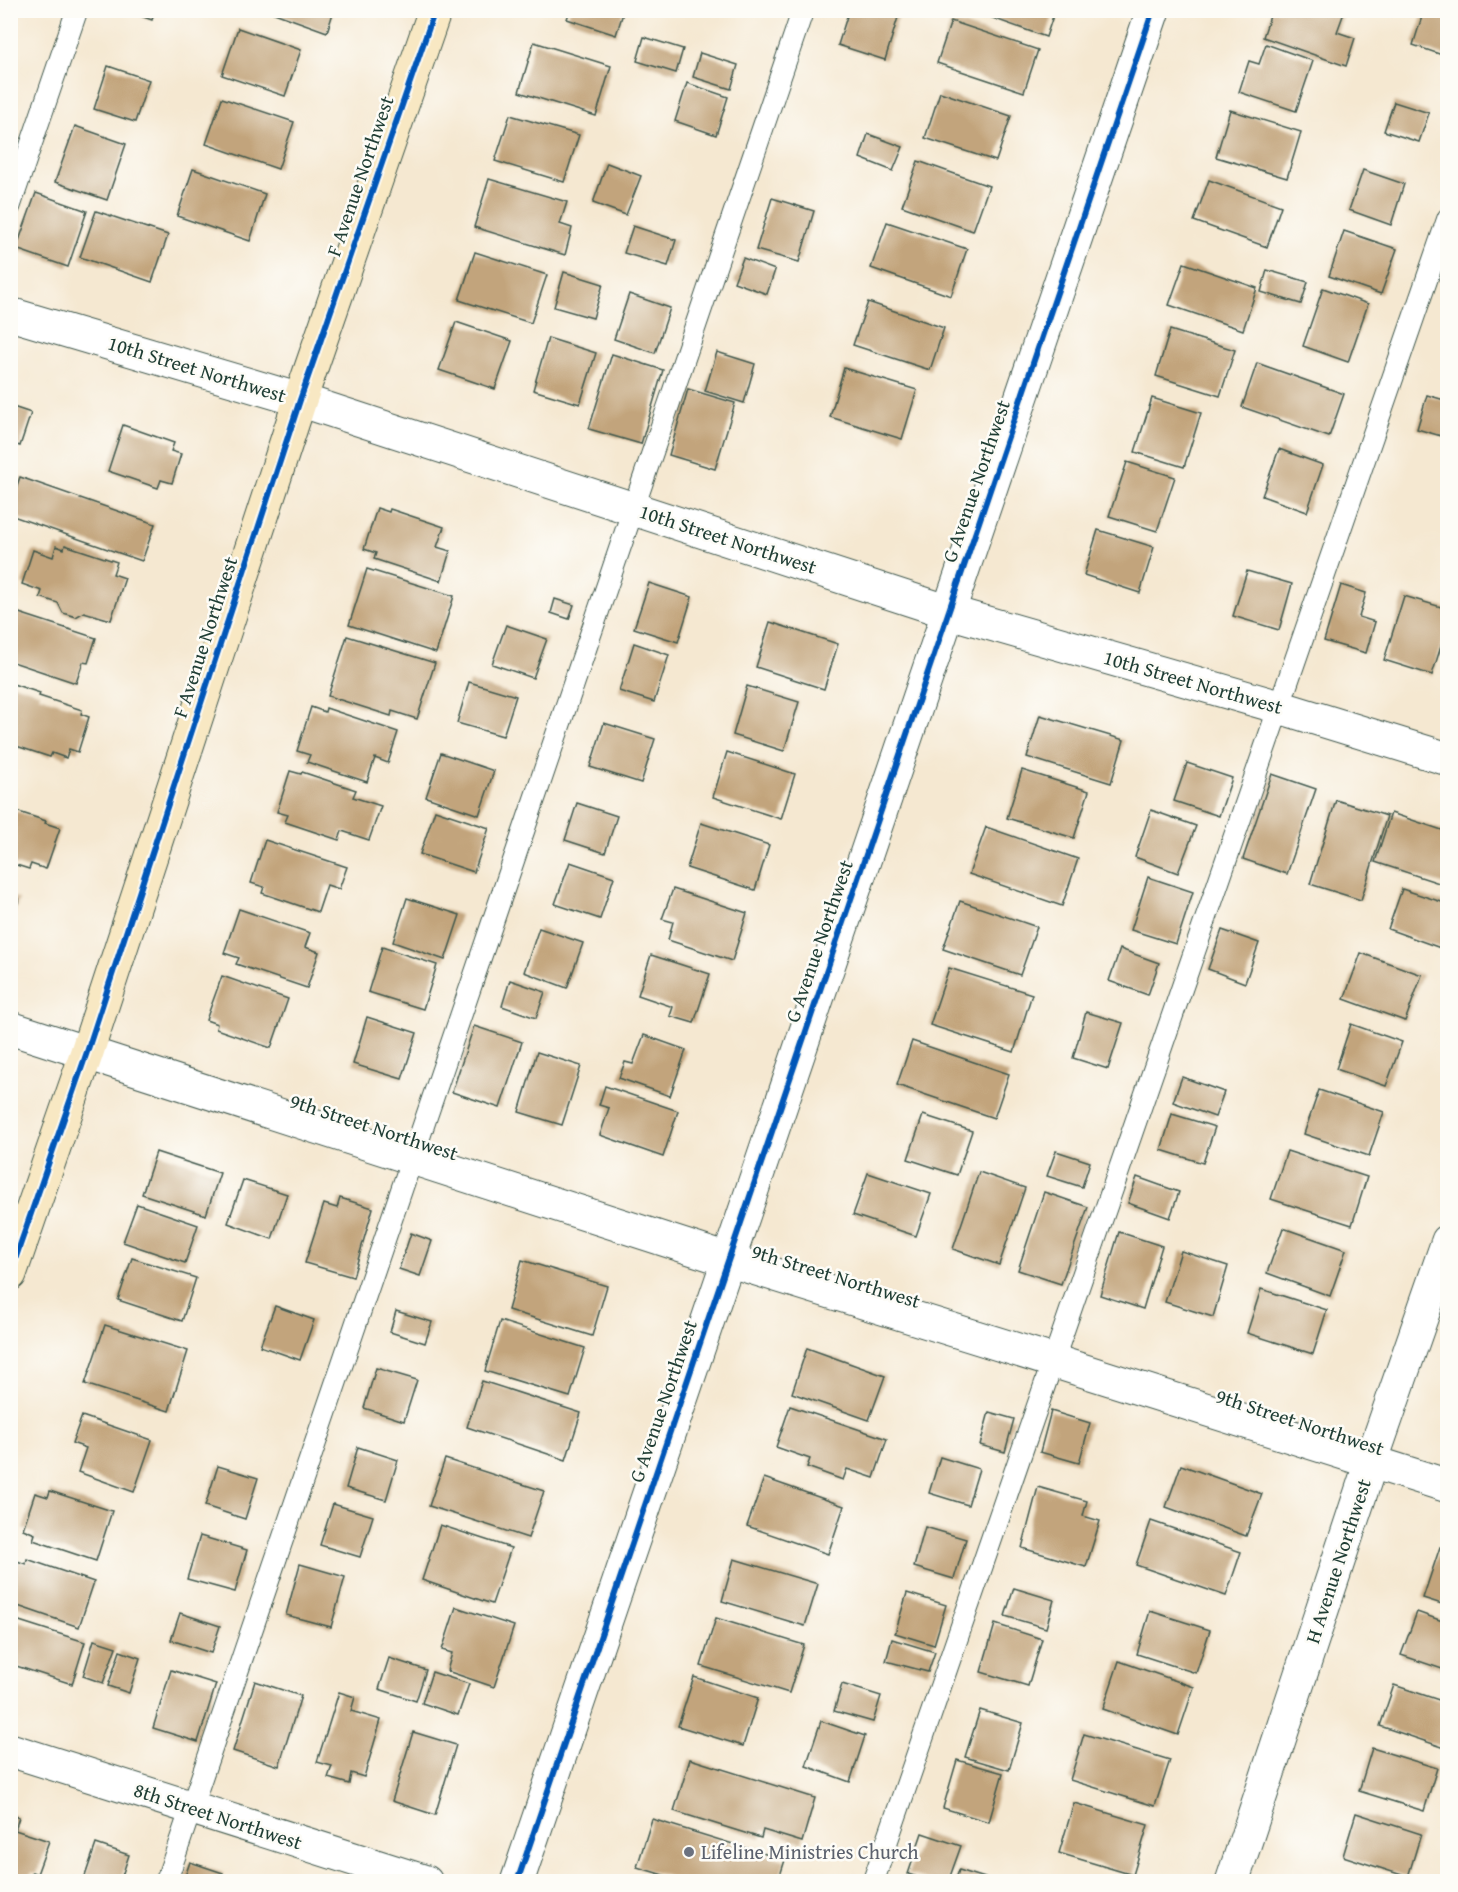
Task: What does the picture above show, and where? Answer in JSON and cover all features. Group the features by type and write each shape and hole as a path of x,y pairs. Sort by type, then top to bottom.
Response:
{"main road":[{"name":"F Avenue Northwest","path":"10,1274 87,1052 300,400 435,10"}],"street":[{"name":"G Avenue Northwest","path":"517,1881 1153,10"},
{"name":"10th Street Northwest","path":"10,314 300,400 948,612 1279,707 1448,759"},
{"name":"9th Street Northwest","path":"10,1028 728,1260 1053,1360 1448,1486"},
{"name":"H Avenue Northwest","path":"1232,1881 1371,1462 1448,1241"},
{"name":"8th Street Northwest","path":"10,1750 426,1881"}],"lane":[{"path":"10,206 77,10"},
{"path":"166,1881 803,10"},
{"path":"873,1881 1448,218"}],"building":[{"path":"124,10 155,10 152,20"},
{"path":"266,10 334,10 327,32"},
{"path":"570,10 624,10 616,35 567,19"},
{"path":"849,10 888,10 899,14 885,60 838,45"},
{"path":"970,10 1055,10 1046,37"},
{"path":"1272,10 1345,10 1337,32 1355,38 1346,66 1263,37"},
{"path":"1424,10 1448,10 1448,57 1413,45"},
{"path":"951,21 1038,50 1024,92 937,63"},
{"path":"238,28 301,50 285,96 222,75"},
{"path":"644,37 683,49 676,73 637,61"},
{"path":"534,42 611,66 596,116 519,92"},
{"path":"1266,44 1313,61 1296,111 1239,92 1249,61 1259,64"},
{"path":"700,53 738,65 731,89 693,77"},
{"path":"108,66 149,80 135,122 94,109"},
{"path":"687,83 728,97 716,135 675,121"},
{"path":"940,92 1011,116 996,161 925,138"},
{"path":"222,98 294,122 278,169 206,144"},
{"path":"1394,102 1429,113 1419,142 1384,131"},
{"path":"1230,110 1301,132 1287,178 1216,157"},
{"path":"510,115 579,135 564,182 495,161"},
{"path":"75,126 126,144 107,200 55,182"},
{"path":"868,134 903,147 893,171 860,158"},
{"path":"918,161 989,186 973,231 902,206"},
{"path":"607,163 641,176 626,215 593,203"},
{"path":"193,169 265,194 250,241 177,216"},
{"path":"1363,170 1404,184 1391,225 1349,210"},
{"path":"489,179 567,202 560,224 572,228 565,255 474,227"},
{"path":"1209,180 1281,206 1267,247 1194,221"},
{"path":"36,193 87,211 68,267 16,249"},
{"path":"772,198 814,211 799,262 756,250"},
{"path":"96,211 168,235 152,282 80,257"},
{"path":"887,222 967,249 951,296 871,268"},
{"path":"633,226 676,240 668,266 624,253"},
{"path":"1344,231 1397,249 1381,294 1329,276"},
{"path":"475,252 547,275 531,323 459,300"},
{"path":"743,258 775,270 767,294 734,282"},
{"path":"1184,263 1257,288 1243,330 1169,305"},
{"path":"1267,270 1308,282 1301,304 1261,292"},
{"path":"564,272 603,284 593,318 554,307"},
{"path":"1323,288 1368,304 1348,362 1303,346"},
{"path":"629,294 670,308 655,353 614,339"},
{"path":"868,302 944,328 930,370 853,345"},
{"path":"456,322 512,341 495,389 439,370"},
{"path":"1170,330 1235,350 1220,396 1156,376"},
{"path":"548,338 596,353 580,404 533,390"},
{"path":"717,352 755,364 744,403 705,391"},
{"path":"612,354 663,370 641,444 589,429"},
{"path":"1257,363 1344,394 1329,437 1242,407"},
{"path":"844,368 917,390 902,439 830,417"},
{"path":"688,389 735,403 715,469 669,455"},
{"path":"1427,395 1448,401 1448,438 1417,429"},
{"path":"1152,398 1201,413 1184,467 1135,452"},
{"path":"10,406 31,413 20,446 10,443"},
{"path":"123,425 174,443 171,451 181,454 172,483 161,480 158,488 108,471"},
{"path":"1279,449 1323,465 1307,512 1262,496"},
{"path":"1127,462 1175,477 1157,531 1109,516"},
{"path":"20,477 155,524 142,561 10,515 10,505"},
{"path":"377,508 389,512 390,509 444,527 437,547 450,551 441,581 374,559 376,553 364,549"},
{"path":"1098,530 1154,547 1140,593 1084,575"},
{"path":"65,545 117,562 113,574 125,578 111,620 84,612 76,617 63,613 58,603 40,597 42,591 22,584 33,550 53,557 56,546 64,549"},
{"path":"367,569 454,596 436,653 349,625"},
{"path":"1247,571 1292,584 1279,630 1233,616"},
{"path":"649,583 692,597 678,642 634,628"},
{"path":"1341,585 1366,593 1359,617 1375,622 1366,653 1324,641"},
{"path":"1404,596 1448,609 1448,624 1432,675 1384,660"},
{"path":"555,599 574,605 569,619 551,613"},
{"path":"10,610 96,638 88,663 83,662 76,683 10,661"},
{"path":"770,622 838,644 824,689 756,667"},
{"path":"506,625 547,639 533,678 492,664"},
{"path":"347,636 435,663 417,719 392,711 391,716 328,696"},
{"path":"634,643 669,655 654,702 619,691"},
{"path":"469,682 516,696 503,736 457,723"},
{"path":"10,683 40,693 39,696 82,710 81,714 89,717 78,752 69,749 66,758 52,753 50,757 10,744"},
{"path":"747,686 799,702 784,751 733,735"},
{"path":"311,707 325,712 326,708 398,732 388,763 375,758 367,782 307,762 310,755 297,751"},
{"path":"1040,715 1124,740 1111,783 1027,757"},
{"path":"604,723 655,739 641,783 590,767"},
{"path":"727,752 795,774 781,819 713,797"},
{"path":"441,753 494,771 479,815 426,797"},
{"path":"1187,763 1232,778 1219,816 1174,801"},
{"path":"1022,770 1089,791 1074,838 1007,818"},
{"path":"290,771 301,774 302,772 356,790 353,797 381,806 369,840 342,831 339,840 285,822 288,815 277,812"},
{"path":"1272,774 1316,789 1287,874 1243,859"},
{"path":"1336,800 1387,816 1361,900 1310,884"},
{"path":"577,803 617,816 605,853 565,840"},
{"path":"10,809 60,828 46,869 31,864 29,869 10,863"},
{"path":"435,810 489,828 474,872 420,854"},
{"path":"1151,810 1196,826 1178,873 1135,857"},
{"path":"1391,813 1448,832 1448,886 1375,862"},
{"path":"701,823 769,845 755,890 687,868"},
{"path":"986,827 1078,859 1062,906 969,874"},
{"path":"265,840 347,867 339,889 327,885 318,912 262,893 264,887 251,883"},
{"path":"570,862 614,877 600,919 555,904"},
{"path":"1148,877 1193,892 1176,944 1131,930"},
{"path":"673,889 747,913 732,961 668,940 673,922 662,919"},
{"path":"1402,889 1448,904 1446,950 1388,929"},
{"path":"10,896 19,899 11,924 10,924"},
{"path":"407,898 460,915 445,960 393,942"},
{"path":"960,901 1037,927 1020,975 943,949"},
{"path":"239,909 310,933 305,947 319,952 307,988 236,964 239,958 224,953"},
{"path":"539,928 583,943 567,988 524,972"},
{"path":"1222,930 1259,943 1245,983 1208,969"},
{"path":"382,947 437,965 423,1009 368,992"},
{"path":"1120,949 1159,963 1148,995 1109,981"},
{"path":"1361,953 1422,975 1405,1021 1344,999"},
{"path":"651,955 710,974 694,1023 670,1016 673,1007 638,995"},
{"path":"949,968 1032,994 1014,1052 930,1025"},
{"path":"222,976 288,999 271,1048 216,1029 217,1024 206,1020"},
{"path":"510,980 545,992 536,1018 502,1006"},
{"path":"1086,1012 1123,1023 1108,1069 1073,1058"},
{"path":"367,1017 417,1033 402,1079 353,1064"},
{"path":"1351,1024 1402,1042 1386,1086 1336,1069"},
{"path":"474,1026 522,1042 500,1108 452,1092"},
{"path":"644,1035 686,1050 670,1096 619,1078 625,1062 633,1064"},
{"path":"912,1041 1009,1074 994,1118 897,1085"},
{"path":"537,1052 581,1066 562,1125 519,1112"},
{"path":"1182,1077 1224,1092 1215,1117 1173,1102"},
{"path":"605,1086 678,1111 663,1157 600,1135 609,1108 599,1105"},
{"path":"1319,1090 1384,1112 1369,1156 1304,1134"},
{"path":"1172,1114 1215,1127 1203,1163 1161,1150"},
{"path":"923,1115 972,1131 957,1175 908,1159"},
{"path":"1056,1151 1090,1162 1082,1187 1047,1176"},
{"path":"1287,1151 1367,1177 1352,1225 1271,1199"},
{"path":"156,1152 220,1173 206,1215 142,1194"},
{"path":"979,1172 1025,1188 999,1265 953,1249"},
{"path":"868,1173 931,1194 916,1236 853,1215"},
{"path":"1137,1177 1179,1192 1170,1218 1128,1203"},
{"path":"243,1180 287,1194 272,1239 228,1223"},
{"path":"1044,1192 1088,1207 1061,1284 1018,1270"},
{"path":"340,1198 373,1208 353,1277 305,1263 324,1204 337,1208"},
{"path":"137,1204 198,1225 185,1263 123,1242"},
{"path":"1283,1228 1346,1250 1330,1296 1267,1273"},
{"path":"1119,1232 1162,1246 1143,1309 1100,1295"},
{"path":"411,1233 432,1241 420,1276 399,1269"},
{"path":"1181,1251 1228,1266 1213,1317 1165,1302"},
{"path":"132,1258 196,1278 182,1321 118,1300"},
{"path":"522,1260 607,1286 592,1336 508,1310"},
{"path":"1261,1289 1327,1310 1313,1354 1247,1333"},
{"path":"275,1306 314,1320 300,1360 260,1346"},
{"path":"396,1311 432,1322 425,1343 390,1332"},
{"path":"500,1321 585,1348 570,1397 485,1371"},
{"path":"105,1325 188,1351 169,1411 85,1384"},
{"path":"807,1348 885,1376 869,1420 792,1393"},
{"path":"376,1368 417,1380 404,1421 364,1408"},
{"path":"482,1381 581,1413 566,1460 467,1427"},
{"path":"790,1406 887,1439 874,1478 847,1469 843,1480 807,1467 810,1459 776,1447"},
{"path":"1051,1411 1090,1423 1079,1463 1040,1452"},
{"path":"989,1412 1014,1419 1005,1452 980,1445"},
{"path":"82,1416 152,1440 134,1492 78,1472 86,1448 72,1443"},
{"path":"358,1447 398,1460 386,1500 346,1488"},
{"path":"940,1457 979,1469 968,1505 929,1493"},
{"path":"445,1459 544,1491 528,1538 429,1506"},
{"path":"1181,1465 1262,1494 1246,1536 1166,1507"},
{"path":"218,1466 258,1478 245,1519 205,1506"},
{"path":"764,1478 844,1506 828,1554 747,1526"},
{"path":"1038,1487 1087,1501 1083,1516 1100,1521 1086,1567 1022,1548"},
{"path":"50,1491 112,1511 96,1561 33,1540 35,1534 23,1529 35,1493 48,1497"},
{"path":"333,1504 373,1516 360,1557 320,1545"},
{"path":"1151,1521 1241,1552 1226,1596 1136,1565"},
{"path":"440,1525 511,1548 492,1604 422,1580"},
{"path":"925,1527 966,1539 954,1579 914,1567"},
{"path":"200,1536 247,1550 235,1592 187,1579"},
{"path":"1440,1547 1448,1550 1448,1606 1423,1598"},
{"path":"11,1559 26,1564 27,1559 94,1582 79,1627 12,1604 14,1598 10,1597"},
{"path":"734,1559 818,1584 805,1626 722,1601"},
{"path":"300,1564 345,1577 331,1627 286,1615"},
{"path":"1014,1588 1054,1600 1046,1628 1005,1616"},
{"path":"907,1593 946,1605 934,1645 895,1633"},
{"path":"456,1607 514,1626 494,1687 447,1671 452,1653 442,1650"},
{"path":"1150,1611 1210,1630 1196,1673 1137,1654"},
{"path":"1417,1612 1448,1623 1448,1671 1401,1655"},
{"path":"180,1613 220,1626 211,1653 171,1640"},
{"path":"10,1618 85,1642 72,1684 10,1664"},
{"path":"716,1618 804,1645 789,1693 701,1666"},
{"path":"995,1624 1042,1639 1028,1686 981,1672"},
{"path":"892,1639 935,1652 928,1672 886,1661"},
{"path":"94,1640 116,1647 103,1683 83,1676"},
{"path":"120,1651 140,1658 129,1693 108,1686"},
{"path":"389,1658 426,1670 416,1701 379,1689"},
{"path":"1119,1661 1194,1687 1178,1735 1103,1709"},
{"path":"171,1670 216,1684 198,1742 153,1728"},
{"path":"432,1672 469,1684 458,1715 422,1703"},
{"path":"694,1677 758,1698 743,1746 678,1726"},
{"path":"255,1681 301,1696 279,1766 233,1751"},
{"path":"842,1684 881,1696 873,1722 834,1711"},
{"path":"1394,1685 1448,1703 1448,1749 1380,1726"},
{"path":"339,1692 355,1697 351,1711 381,1720 364,1777 351,1773 349,1784 328,1778 332,1766 317,1762"},
{"path":"980,1710 1023,1723 1009,1770 965,1757"},
{"path":"821,1721 865,1736 850,1782 806,1766"},
{"path":"413,1732 456,1745 435,1815 392,1801"},
{"path":"1084,1734 1170,1760 1155,1806 1070,1780"},
{"path":"1372,1748 1437,1768 1424,1811 1359,1791"},
{"path":"690,1759 815,1798 802,1842 763,1830 761,1838 674,1811"},
{"path":"957,1760 1003,1773 989,1822 943,1808"},
{"path":"1074,1803 1148,1825 1133,1875 1059,1853"},
{"path":"1356,1813 1421,1834 1408,1877 1343,1856"},
{"path":"10,1814 19,1817 15,1830 49,1841 37,1874 32,1872 29,1882 10,1878"},
{"path":"652,1819 785,1860 778,1882 686,1882 637,1867"},
{"path":"922,1833 961,1846 948,1882 933,1882 908,1874"},
{"path":"96,1844 129,1855 120,1882 83,1882"},
{"path":"190,1862 223,1873 220,1882 183,1882"},
{"path":"959,1870 995,1881 995,1882 955,1882"}],"cycle path":[{"path":"10,1274 87,1052 300,400 435,10"},
{"path":"517,1882 1153,10"}],"place":[{"name":"Lifeline Ministries Church","path":"689,1852"}]}
